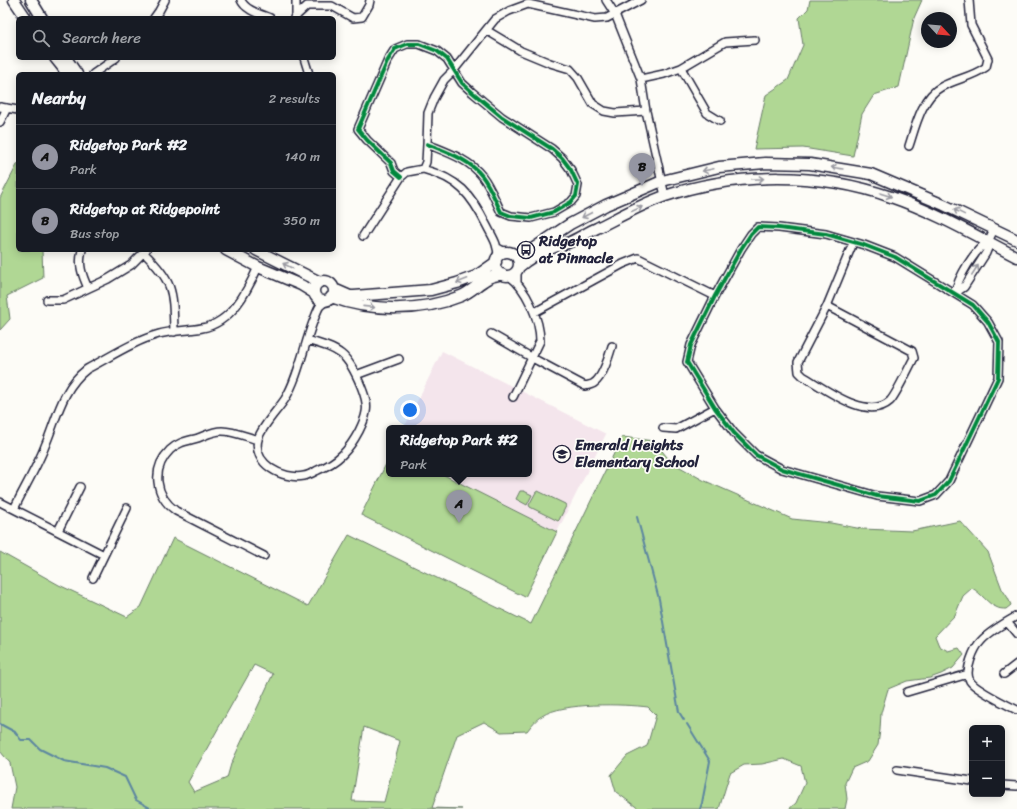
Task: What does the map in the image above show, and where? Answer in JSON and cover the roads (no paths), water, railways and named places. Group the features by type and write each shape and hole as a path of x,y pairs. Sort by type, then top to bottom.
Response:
{"main road":[{"path":"14,0 25,16"},
{"path":"31,0 41,16"},
{"path":"56,60 65,72"},
{"path":"67,60 76,72"},
{"path":"324,298 431,290 456,283 476,276 503,255 531,250 570,224 606,205 662,181 719,168 741,165 781,163 830,167 871,174 944,205 1017,240"},
{"path":"230,252 258,268 301,285 324,298 355,305 374,307 392,308 423,306 440,303 462,296 486,279 513,274 530,258 541,252 569,242 665,196 703,186 734,181 774,178 818,180 866,189 935,215 1017,257"},
{"path":"260,252 320,282"},
{"path":"503,255 497,269 513,274"},
{"path":"503,255 519,263 513,274"},
{"path":"326,281 329,282 324,298 315,286 320,282 326,281"}],"street":[{"path":"155,16 164,0"},
{"path":"242,0 242,3 254,12 265,16"},
{"path":"295,16 296,0"},
{"path":"296,16 307,6 332,6 353,18 362,17 369,5 370,0"},
{"path":"606,0 615,14 641,79 646,111 665,196"},
{"path":"423,169 426,162 428,113 434,98 444,80 454,70 494,19 527,2 595,20 607,18 641,0"},
{"path":"909,146 926,101 940,88 980,72 986,67 988,59 971,24 969,0"},
{"path":"486,30 521,51 550,63 570,69 578,78 593,104 604,110 615,113 646,111"},
{"path":"641,79 664,74 681,68 725,42 755,40"},
{"path":"400,177 394,171 391,163 367,140 358,129 388,60 395,49 406,44 419,44 438,51 447,59 462,83 502,117 552,149 562,158 571,170 578,185 576,196 571,202 554,212 531,218 511,216 501,212 482,176 469,164 454,155 427,144"},
{"path":"96,72 113,60"},
{"path":"305,60 309,72"},
{"path":"681,68 707,113 720,121"},
{"path":"0,122 3,108 16,110"},
{"path":"363,236 400,177 407,172 423,169 436,172 461,187 477,206 503,255"},
{"path":"758,227 826,234 853,243 864,245 895,257 973,305 988,322 999,342 998,378 949,481 936,495 920,501 877,496 782,469 756,455 734,433 715,408 687,362 691,345 715,296 741,249 751,234 758,227"},
{"path":"955,293 957,282 979,248 988,242 994,229"},
{"path":"827,306 912,351 914,358 891,400 884,405 877,408 852,404 803,376 799,372 798,362 827,306 853,243"},
{"path":"82,252 80,264 81,274 88,288"},
{"path":"48,300 63,300 108,279 131,265 144,252"},
{"path":"146,252 159,268 169,283 172,291 174,332"},
{"path":"535,312 623,264 638,258 715,296"},
{"path":"14,509 45,446 58,410 67,391 74,381 87,369 152,337 204,328 225,317 243,297 258,268"},
{"path":"513,274 535,312 540,332 540,341 513,397"},
{"path":"307,340 343,354 356,375 367,405 365,418 352,443 346,451 330,465 305,476 294,477 269,468 260,457 258,440 261,432 286,397 307,340 324,298"},
{"path":"491,334 585,386 593,384 597,380 607,362 612,346"},
{"path":"356,375 399,359"},
{"path":"663,428 676,429 715,408"},
{"path":"258,440 236,433 222,431 184,441 170,449 167,454 158,475 158,485 162,497 169,506 176,511 264,556"},
{"path":"58,531 80,487"},
{"path":"0,502 104,555"},
{"path":"93,578 127,508"},
{"path":"1017,616 981,640 974,653 968,674 970,682 1017,710"},
{"path":"1007,622 1017,634"},
{"path":"1004,674 1017,664"},
{"path":"907,692 968,674"},
{"path":"897,770 969,781"},
{"path":"1005,785 1017,786"}],"waterway":[{"path":"637,517 659,599 679,712 684,720"},
{"path":"0,724 15,732 21,740 31,740 40,749 64,761 105,768 125,777 136,800 152,809"},
{"path":"687,724 710,761 700,809"}],"place":[{"name":"Ridgetop at Ridgepoint","path":"642,186"},
{"name":"Ridgetop at Pinnacle","path":"526,250"},
{"name":"Emerald Heights Elementary School","path":"562,454"},
{"name":"Ridgetop Park #2","path":"459,523"}]}
